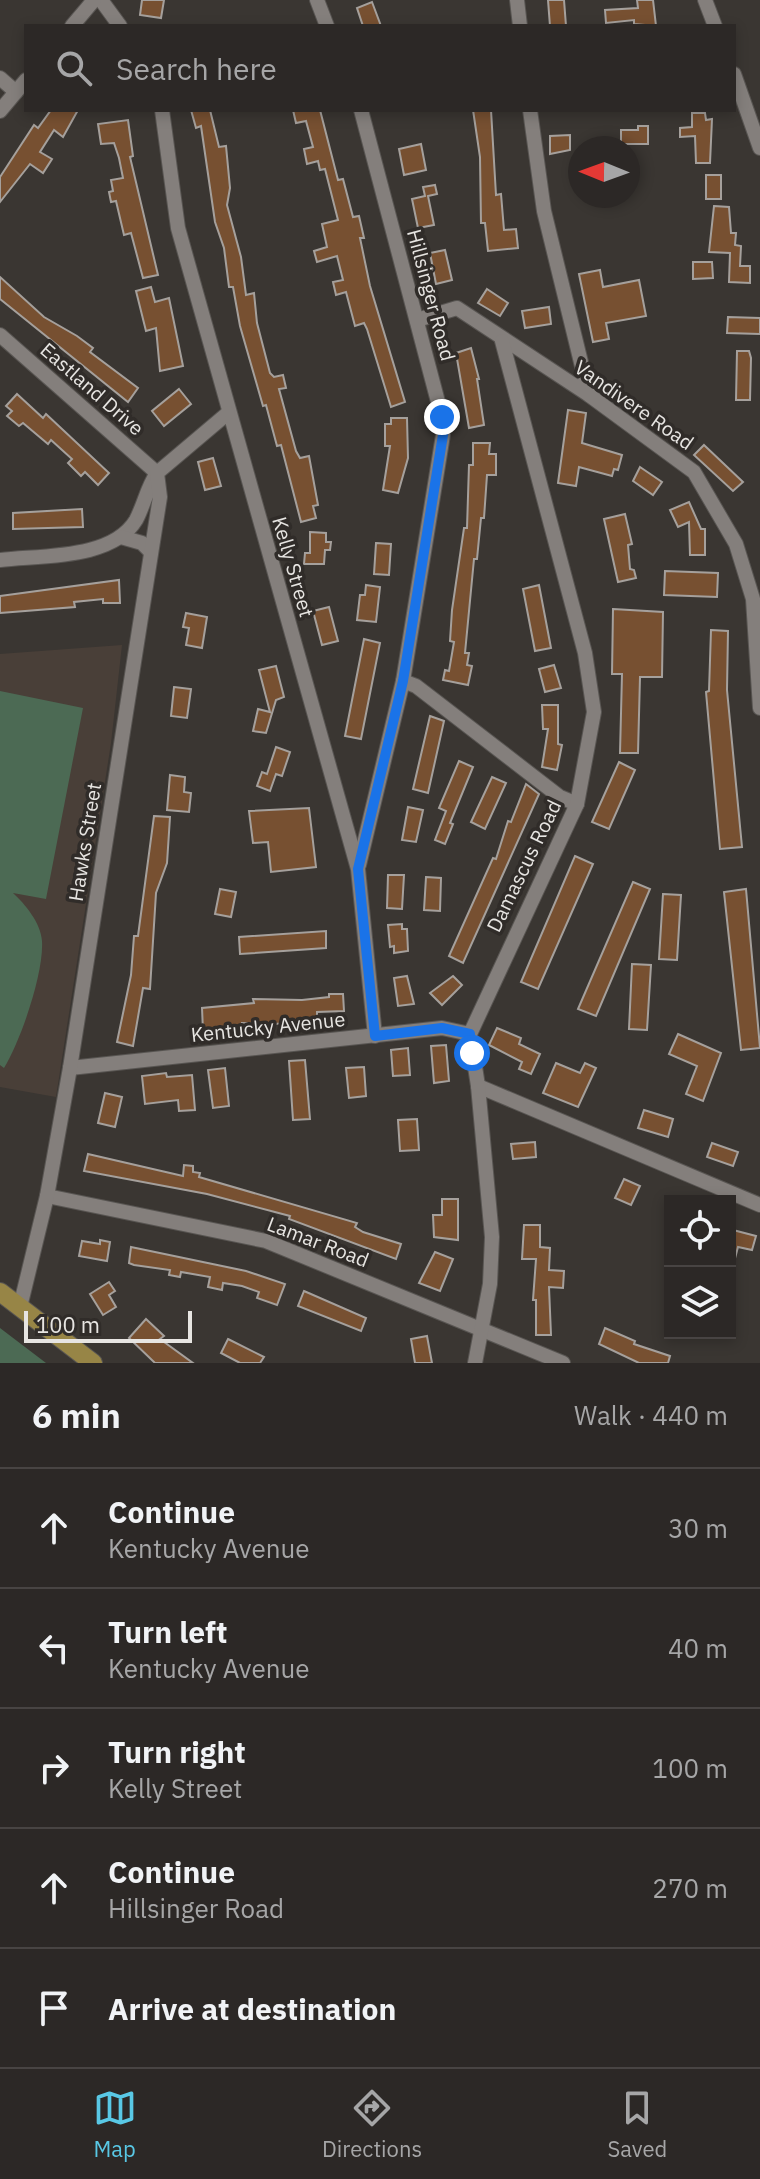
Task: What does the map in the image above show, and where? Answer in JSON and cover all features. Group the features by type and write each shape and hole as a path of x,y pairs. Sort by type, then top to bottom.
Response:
{"main road":[{"path":"0,1292 93,1363"}],"street":[{"path":"74,24 94,0"},
{"path":"101,0 119,24"},
{"path":"317,0 326,24"},
{"path":"517,0 520,24"},
{"path":"705,0 714,24"},
{"path":"0,78 21,86 0,111"},
{"path":"736,82 760,148"},
{"name":"Kelly Street","path":"162,112 178,228 358,869 375,1036"},
{"name":"Hillsinger Road","path":"358,869 403,681 443,435 442,417 362,112"},
{"path":"530,112 544,211 589,395"},
{"name":"Vandivere Road","path":"417,320 457,308 502,341 589,395 694,472 736,544 753,599 760,708"},
{"name":"Eastland Drive","path":"0,335 157,473"},
{"name":"Damascus Road","path":"470,1034 577,804 593,734 593,692 502,341"},
{"path":"0,560 94,548 121,537 136,519 146,490 157,473 228,413"},
{"name":"Hawks Street","path":"20,1307 47,1196 70,1068 160,497 157,473"},
{"path":"121,537 142,543 151,552"},
{"path":"403,681 416,686 560,797 577,804"},
{"name":"Kentucky Avenue","path":"70,1068 442,1028 470,1034"},
{"path":"470,1034 492,1237 484,1330 475,1363"},
{"path":"478,1086 760,1205"},
{"name":"Lamar Road","path":"47,1196 266,1241 563,1363"}],"shaded area":[{"path":"122,645 111,743 56,1097 0,1087 0,654"}],"green space":[{"path":"0,691 83,708 46,899 13,893 39,927 42,954 30,1006 4,1068 0,1065"},
{"path":"0,1328 46,1363 0,1363"}],"building":[{"path":"142,0 164,0 161,18 140,15"},
{"path":"548,0 564,0 566,24 550,24"},
{"path":"637,0 653,0 656,24 634,24 634,20 606,23 605,10 638,8"},
{"path":"372,2 380,24 362,24 357,8"},
{"path":"50,112 77,112 63,137 54,130 40,152 52,159 43,173 30,164 0,202 0,177 34,125 38,128"},
{"path":"192,112 210,112 219,147 226,146 230,188 227,205 241,257 246,295 254,293 257,323 270,373 274,377 283,375 286,388 279,389 296,451 300,458 309,456 318,505 313,506 316,518 301,522 281,445 277,446 266,405 263,406 240,326 233,287 229,287 224,248 215,222 201,126 196,128"},
{"path":"293,112 321,112 338,180 343,179 353,217 359,216 364,238 360,238 370,286 405,402 391,407 367,329 364,323 355,326 346,292 336,295 333,282 343,280 337,256 317,262 314,251 327,247 322,224 338,220 325,169 320,170 318,161 307,164 304,149 313,147 306,121 296,123"},
{"path":"473,112 491,112 496,195 501,194 504,230 516,229 518,248 488,251 485,223 481,223 480,157"},
{"path":"692,113 705,113 706,120 712,119 710,163 696,163 695,136 680,137 680,128 692,127"},
{"path":"128,120 133,156 130,157 158,275 143,278 131,233 124,235 116,201 111,202 109,192 113,191 111,180 123,178 119,158 114,143 101,144 98,124"},
{"path":"638,126 648,126 648,144 640,144 640,136 621,136 621,130 638,130"},
{"path":"570,135 568,150 550,154 550,136"},
{"path":"421,144 426,170 404,175 399,149"},
{"path":"706,175 721,175 721,199 706,199"},
{"path":"435,185 437,194 428,196 434,225 418,228 412,199 425,196 423,187"},
{"path":"714,206 729,207 731,233 736,233 735,245 741,246 740,266 750,266 750,283 729,282 730,253 709,252"},
{"path":"445,250 452,280 436,284 430,253"},
{"path":"693,262 712,262 713,278 693,279"},
{"path":"600,270 603,287 639,280 646,316 606,323 609,339 593,342 579,274"},
{"path":"0,277 44,317 93,348 90,352 138,388 128,402 0,299"},
{"path":"151,287 155,302 169,298 183,366 160,371 156,328 146,331 136,291"},
{"path":"487,289 508,303 500,316 478,303"},
{"path":"549,307 551,324 525,328 522,311"},
{"path":"728,317 760,318 760,334 727,333"},
{"path":"471,348 479,379 484,425 469,428 456,353"},
{"path":"737,351 749,351 751,358 750,400 736,400"},
{"path":"179,389 191,404 164,426 152,411"},
{"path":"17,394 43,418 46,414 109,473 98,485 85,472 81,476 68,463 72,459 51,440 48,444 23,423 19,426 7,416 12,411 6,406"},
{"path":"568,410 586,413 582,443 622,455 618,470 614,469 612,476 579,467 576,486 558,483"},
{"path":"391,418 407,418 408,458 398,493 383,490 390,446 385,446 385,424 391,424"},
{"path":"473,443 490,443 489,454 496,454 496,475 487,475 484,518 481,518 477,559 474,559 465,653 469,653 467,665 472,666 468,685 443,680 445,670 449,671 454,642 450,641 452,610 464,528 467,528 469,465 473,465"},
{"path":"704,445 743,482 733,491 694,455"},
{"path":"213,458 221,486 205,490 198,462"},
{"path":"640,467 662,482 653,495 633,481"},
{"path":"689,502 701,529 705,529 705,555 690,555 689,522 678,527 670,510"},
{"path":"82,509 83,527 13,529 13,513"},
{"path":"625,514 632,544 628,545 630,569 634,570 636,578 618,582 604,519"},
{"path":"310,532 326,533 326,542 331,542 330,550 325,550 324,564 304,564 305,553 310,553"},
{"path":"376,543 391,544 389,575 374,574"},
{"path":"665,571 718,573 717,597 664,595"},
{"path":"119,580 120,603 103,603 103,599 74,602 75,607 0,613 0,596"},
{"path":"366,585 380,587 376,622 357,620 360,595 365,595"},
{"path":"539,585 551,648 535,651 523,589"},
{"path":"329,607 338,641 322,645 313,611"},
{"path":"613,609 663,612 662,677 640,677 638,753 620,753 622,674 612,674"},
{"path":"186,613 207,617 202,648 186,645 189,628 183,627"},
{"path":"711,630 728,631 727,690 742,847 720,849 706,692 709,691"},
{"path":"364,639 380,643 361,739 345,736"},
{"path":"554,665 561,688 545,692 539,669"},
{"path":"276,666 284,697 276,700 266,733 253,731 258,709 270,712 259,670"},
{"path":"174,687 191,689 187,718 171,716"},
{"path":"542,705 558,705 558,744 562,745 557,770 542,767 548,729 543,729"},
{"path":"430,716 444,721 428,793 413,789"},
{"path":"276,747 290,752 282,776 276,774 270,791 257,786 262,772 267,774"},
{"path":"459,761 473,767 450,823 453,824 445,844 435,840 446,811 439,808"},
{"path":"619,762 635,770 609,829 592,822"},
{"path":"170,775 185,777 184,792 191,793 189,812 167,810"},
{"path":"492,777 506,783 485,829 471,822"},
{"path":"526,784 539,794 463,963 449,956 493,858 496,859 508,821 511,822"},
{"path":"408,807 423,810 416,842 402,840"},
{"path":"309,808 316,867 271,872 268,842 253,843 249,811"},
{"path":"154,816 170,817 167,863 156,893 150,989 143,988 133,1046 117,1042 131,975 134,936 138,936"},
{"path":"575,856 593,864 538,989 521,982"},
{"path":"388,875 404,875 402,909 387,908"},
{"path":"426,877 441,878 440,911 424,910"},
{"path":"633,882 650,889 596,1016 578,1009"},
{"path":"220,889 236,892 231,917 215,914"},
{"path":"746,889 760,1048 741,1050 724,892"},
{"path":"663,894 681,895 677,960 659,959"},
{"path":"402,924 402,929 407,929 408,951 394,953 394,946 390,947 388,925"},
{"path":"326,931 326,948 240,954 239,937"},
{"path":"632,964 651,965 647,1030 629,1029"},
{"path":"407,976 414,1004 398,1006 394,978"},
{"path":"453,976 462,985 442,1005 430,993"},
{"path":"329,994 343,994 344,1011 317,1012 317,1020 292,1021 292,1024 242,1023 242,1028 203,1031 202,1008 254,1003 253,999 302,1000 329,997"},
{"path":"497,1028 521,1038 519,1044 540,1054 531,1074 519,1069 522,1062 489,1045"},
{"path":"678,1034 721,1053 703,1101 686,1094 697,1066 669,1054"},
{"path":"446,1045 449,1081 434,1083 431,1046"},
{"path":"408,1048 410,1075 393,1076 391,1050"},
{"path":"305,1060 310,1119 293,1120 289,1061"},
{"path":"556,1063 580,1073 585,1063 596,1068 578,1107 543,1093"},
{"path":"364,1067 366,1096 349,1098 346,1068"},
{"path":"225,1068 229,1106 213,1108 208,1070"},
{"path":"166,1073 167,1077 192,1075 195,1110 179,1111 178,1100 145,1104 142,1076"},
{"path":"105,1093 122,1097 115,1127 98,1123"},
{"path":"644,1110 673,1119 668,1137 638,1128"},
{"path":"417,1119 419,1150 400,1151 398,1120"},
{"path":"535,1142 536,1157 513,1159 511,1144"},
{"path":"712,1143 738,1152 733,1166 707,1157"},
{"path":"88,1154 183,1176 184,1165 193,1166 193,1172 200,1173 199,1177 357,1223 355,1227 363,1232 401,1244 396,1259 289,1219 290,1216 207,1194 84,1171"},
{"path":"624,1179 640,1186 631,1205 615,1198"},
{"path":"442,1199 458,1199 458,1240 434,1237 433,1215 442,1215"},
{"path":"524,1225 540,1225 540,1247 550,1248 549,1270 564,1271 563,1288 549,1287 551,1335 536,1335 536,1300 533,1300 536,1259 522,1259"},
{"path":"736,1231 756,1236 752,1250 738,1247 736,1255"},
{"path":"100,1240 110,1242 107,1261 79,1256 82,1241 100,1244"},
{"path":"131,1247 246,1271 285,1284 277,1305 257,1298 259,1292 242,1286 223,1283 222,1290 208,1287 210,1277 181,1272 180,1277 169,1275 170,1270 134,1265 129,1263"},
{"path":"435,1252 453,1259 440,1291 419,1283"},
{"path":"109,1282 115,1291 109,1295 116,1307 103,1315 90,1294"},
{"path":"304,1291 366,1318 361,1331 298,1306"},
{"path":"146,1319 164,1336 160,1339 193,1363 155,1363 129,1338"},
{"path":"605,1328 635,1341 634,1344 670,1356 668,1363 639,1363 599,1344"},
{"path":"427,1336 432,1363 415,1363 411,1339"},
{"path":"228,1339 264,1357 260,1363 240,1363 221,1353"}],"route":[{"path":"442,417 443,435 403,681 358,869 375,1036 442,1028 470,1034 472,1053"}]}
